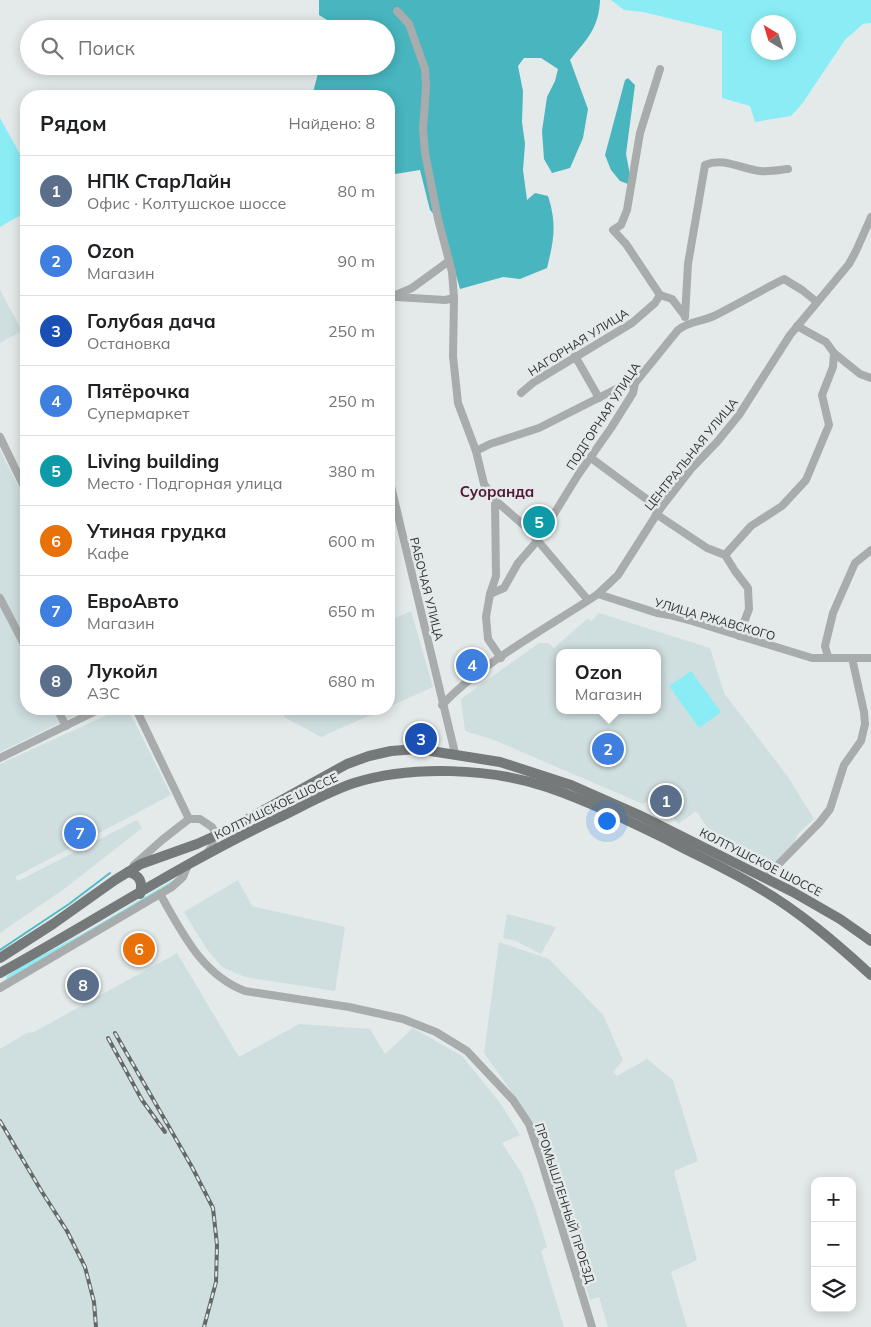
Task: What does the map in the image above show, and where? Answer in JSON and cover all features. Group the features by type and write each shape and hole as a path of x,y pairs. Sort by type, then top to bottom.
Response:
{"main road":[{"name":"КОЛТУШСКОЕ ШОССЕ","path":"0,958 128,872 151,860 216,836 331,773 365,758 391,751 418,749 455,753 500,762 571,785 639,815 765,878 820,907 871,941"},
{"name":"КОЛТУШСКОЕ ШОССЕ","path":"0,973 140,894 206,854 251,830 331,792 378,777 407,773 448,772 482,774 524,780 588,802 715,864 759,888 802,917 871,975"},
{"path":"128,872 135,874 140,879 142,886 140,894"}],"street":[{"path":"397,11 408,24 425,70 426,87 423,129 425,153 438,219 452,272 455,382 458,403 476,451 484,484 495,500 538,540 588,600"},
{"path":"660,69 651,92 640,133 628,210 621,225 613,230 626,244 660,295 672,299 686,320"},
{"path":"686,320 688,264 705,165 712,162 725,162 758,171 770,172 788,169"},
{"name":"ЦЕНТРАЛЬНАЯ УЛИЦА","path":"442,705 454,693 501,658 598,594 612,582 627,562 658,512 691,469 739,415 780,349 849,264 871,217"},
{"path":"395,296 412,288 449,261"},
{"path":"686,320 702,321 743,302 784,279 817,302"},
{"name":"НАГОРНАЯ УЛИЦА","path":"521,393 534,382 575,356 632,323 655,303 660,295"},
{"path":"395,298 445,300 454,298"},
{"name":"ПОДГОРНАЯ УЛИЦА","path":"490,594 504,588 518,563 538,540 560,503 633,393 635,383 686,320"},
{"path":"797,326 826,342 834,353 860,374 871,378"},
{"path":"725,555 750,526 782,506 806,480 829,426 822,395 833,367 834,353"},
{"path":"575,356 599,398"},
{"path":"476,451 490,444 539,428 626,384 635,383"},
{"path":"0,438 20,479"},
{"path":"590,458 707,548 725,555 748,588 749,609 739,636"},
{"path":"495,500 496,576 490,594 486,617 488,638 501,658"},
{"name":"РАБОЧАЯ УЛИЦА","path":"395,504 455,753"},
{"path":"828,657 825,646 833,613 855,563 871,550"},
{"name":"УЛИЦА РЖАВСКОГО","path":"598,594 657,614 677,617 812,658 871,658"},
{"path":"0,598 20,636"},
{"path":"765,878 820,822 830,809 844,765 860,741 866,724 852,658"},
{"path":"61,715 66,726"},
{"path":"0,758 88,715"},
{"path":"128,872 162,840 189,819 139,715"},
{"name":"КОЛТУШСКОЕ ШОССЕ","path":"189,819 200,819 212,827 216,836 206,854"},
{"path":"0,988 178,883 188,865"},
{"name":"ПРОМЫШЛЕННЫЙ ПРОЕЗД","path":"160,894 199,957 220,978 236,988 349,1007 403,1019 436,1032 468,1052 489,1073 514,1100 529,1124 592,1327"}],"shaded area":[{"path":"319,0 600,0 595,26 570,60 588,109 583,138 570,168 552,173 544,159 542,131 547,97 555,81 558,69 541,58 524,58 518,66 523,91 522,122 525,144 523,170 527,200 535,193 548,196 553,215 553,240 547,268 520,279 503,277 460,289 441,222 430,210 420,170 395,174 395,90 314,90 318,75 395,75 395,20 327,20 319,15"},
{"path":"611,0 871,0 871,23 863,24 845,40 802,104 791,116 755,122 750,106 722,98 722,31 643,12 624,10"},
{"path":"628,78 635,85 626,154 630,175 628,184 620,181 611,170 605,155 625,80"},
{"path":"0,118 20,154 20,215 0,227"},
{"path":"0,290 20,327 20,332 0,343"},
{"path":"0,450 20,490 20,715 76,715 0,752"},
{"path":"411,611 433,687 395,704 395,618"},
{"path":"599,613 710,648 724,693 788,777 814,819 798,834 792,847 769,869 710,831 696,811 678,824 657,794 643,804 494,740 465,731 461,699 539,643 548,643 554,648 588,618 591,621"},
{"path":"691,671 721,712 699,728 669,686"},
{"path":"107,715 131,715 171,795 15,877 18,881 137,820 142,828 64,889 0,933 0,764"},
{"path":"284,715 370,715 321,737"},
{"path":"175,879 176,881 7,979 6,977 18,968 84,933"},
{"path":"238,880 252,906 345,927 335,991 245,977 222,967 206,948 184,912"},
{"path":"507,914 556,927 541,954 516,941 503,938"},
{"path":"499,942 549,959 603,1015 623,1060 613,1072 617,1076 647,1059 673,1080 698,1161 674,1171 697,1260 671,1272 687,1327 608,1327 599,1297 590,1300 535,1125 484,1053"},
{"path":"177,953 239,1057 299,1024 370,1029 385,1054 413,1028 462,1056 501,1104 520,1135 502,1143 522,1174 535,1208 547,1247 541,1251 564,1327 0,1327 0,1049"}],"waterway":[{"path":"0,950 69,904 110,873"}],"railway":[{"path":"115,1033 192,1167 213,1208 217,1245 216,1282 204,1327"},
{"path":"108,1038 142,1100 165,1132"},
{"path":"0,1121 67,1231 85,1267 94,1302 96,1327"}],"place":[{"name":"Living building","path":"539,522"},
{"name":"Пятёрочка","path":"472,665"},
{"name":"Голубая дача","path":"421,739"},
{"name":"Ozon","path":"608,749"},
{"name":"НПК СтарЛайн","path":"666,801"},
{"name":"ЕвроАвто","path":"80,833"},
{"name":"Утиная грудка","path":"139,949"},
{"name":"Лукойл","path":"83,985"}],"district":[{"name":"Суоранда","path":"497,491"}]}
